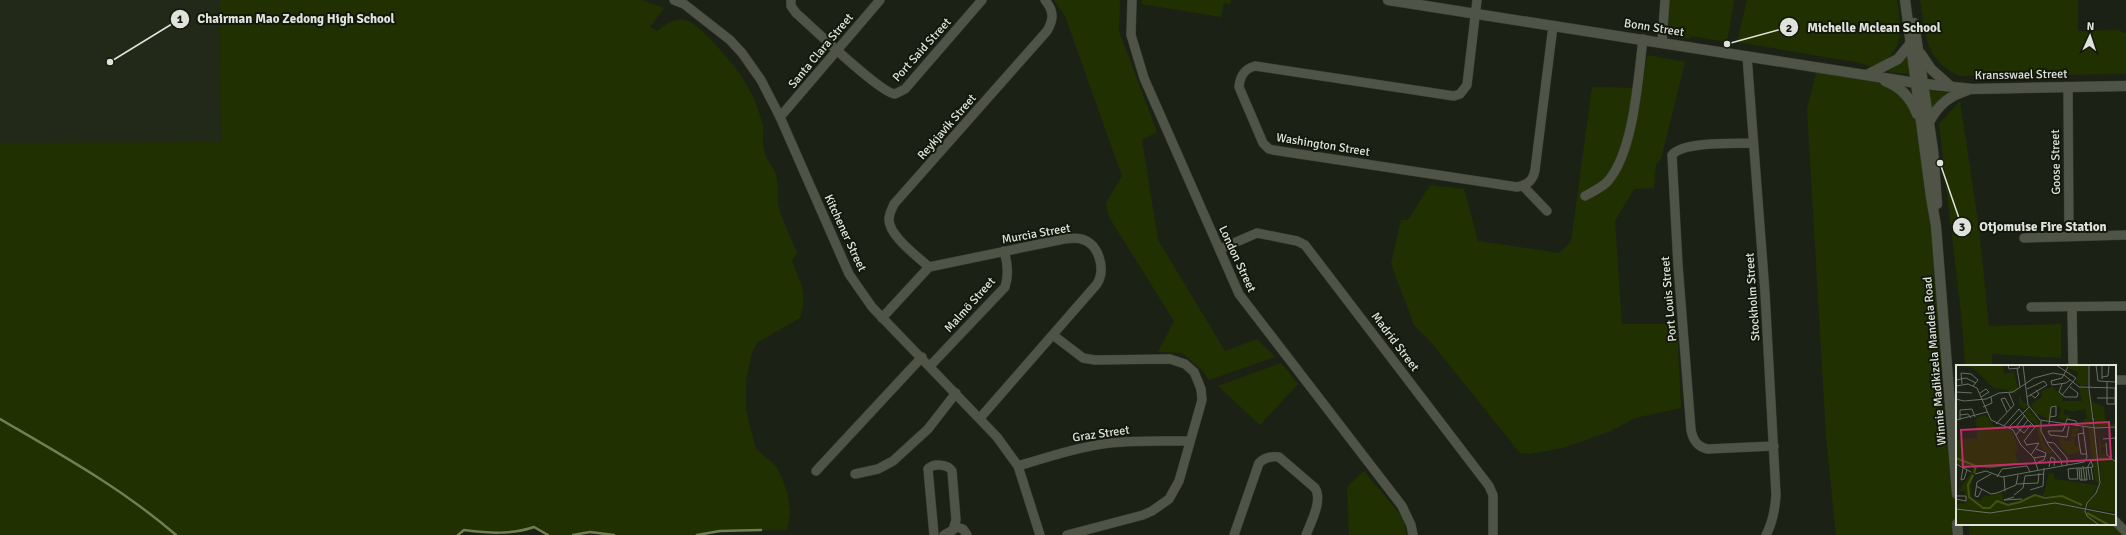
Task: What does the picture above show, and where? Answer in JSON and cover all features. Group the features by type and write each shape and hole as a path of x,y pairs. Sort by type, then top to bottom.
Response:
{"main road":[{"name":"Bonn Street","path":"1388,0 1414,2 1475,14 1920,83"},
{"name":"Winnie Madikizela Mandela Road","path":"1905,0 1914,45 1925,122 1936,183 1936,226 1956,481"},
{"name":"Winnie Madikizela Mandela Road","path":"1911,0 1914,45"},
{"path":"1869,74 1898,59 1914,45 1931,69 1950,86"},
{"path":"1869,74 1901,89 1925,122 1943,102 1954,94 1972,89"},
{"name":"Kransswael Street","path":"1920,83 1972,89 2126,86"},
{"path":"1957,525 1958,535"}],"street":[{"name":"Kitchener Street","path":"674,0 686,2 716,27 742,53 761,80 780,118 849,274 872,307 922,357 997,437 1018,466 1040,535"},
{"path":"791,0 791,6 796,13 837,49"},
{"name":"Santa Clara Street","path":"780,118 880,0"},
{"name":"Port Said Street","path":"837,49 876,85 892,94 898,93 905,89 982,0"},
{"name":"Reykjavik Street","path":"929,267 891,231 888,219 891,211 900,198 1047,31 1053,16 1051,8 1045,0"},
{"name":"London Street","path":"1132,0 1131,35 1144,78 1246,304 1402,506 1411,525 1412,535"},
{"path":"1475,14 1477,0"},
{"path":"1662,42 1665,0"},
{"name":"Washington Street","path":"1475,14 1467,85 1460,94 1454,96 1255,66 1244,71 1239,87 1263,143 1269,149 1516,187 1523,186"},
{"path":"1547,211 1523,186 1532,179 1535,170 1553,26"},
{"path":"1585,196 1607,183 1621,159 1634,107 1643,39"},
{"name":"Stockholm Street","path":"1747,56 1765,293 1776,495 1775,512 1766,535"},
{"name":"Goose Street","path":"2068,87 2069,236"},
{"name":"Port Louis Street","path":"1753,143 1689,146 1676,151 1672,155 1678,265 1691,430 1694,441 1702,448 1708,449 1774,446"},
{"name":"Madrid Street","path":"1220,249 1257,233 1297,241 1305,245 1489,486 1493,495 1494,535"},
{"path":"2024,238 2126,235"},
{"name":"Murcia Street","path":"929,267 1076,238 1090,243 1096,251 1100,261 1099,281 980,418"},
{"name":"Malmö Street","path":"930,366 1005,287 1008,274 1008,261 1004,251"},
{"path":"882,318 929,267"},
{"path":"2031,307 2072,308 2126,306"},
{"path":"2072,308 2073,365"},
{"path":"1053,335 1073,352 1089,360 1170,360 1185,364 1194,372 1202,394 1201,406 1189,441 1176,490 1162,505 1143,515 1067,535"},
{"path":"816,471 922,357"},
{"path":"855,474 878,469 893,461 928,429 956,393"},
{"name":"Graz Street","path":"1018,466 1056,454 1105,444 1132,441 1189,441"},
{"path":"1234,535 1259,463 1266,457 1272,456 1279,457 1318,492 1317,503 1306,535"},
{"path":"934,535 928,469 932,466 946,466 952,471 956,527"},
{"path":"2116,522 2126,532"},
{"path":"944,535 956,527 963,529 967,535"}],"shaded area":[{"path":"0,0 219,0 221,142 0,143"}],"green space":[{"path":"219,0 642,0 664,8 650,27 657,31 673,21 685,20 691,22 703,32 736,68 755,101 763,126 763,144 765,154 775,172 777,179 780,211 797,253 792,261 801,283 803,295 800,318 758,342 752,352 746,381 746,410 756,449 777,467 787,491 790,512 787,530 720,531 697,535 614,535 590,532 573,535 548,535 534,527 525,530 499,533 464,530 458,535 0,535 0,143 221,142"},
{"path":"1054,0 1120,0 1119,31 1157,132 1142,140 1158,240 1225,351 1257,339 1275,357 1209,380 1202,370 1182,353 1158,352 1174,321 1109,217 1106,203 1122,176 1065,16"},
{"path":"1142,0 1231,0 1230,4 1224,3 1221,17 1141,4"},
{"path":"1669,0 1734,0 1727,42 1691,36 1690,39 1683,38 1673,34 1668,29"},
{"path":"1747,0 1897,0 1900,22 1899,41 1890,56 1871,67 1861,63 1737,42"},
{"path":"1920,0 2078,0 2078,31 2118,30 2126,33 2126,74 1960,76 1948,70 1939,63 1933,54 1926,35"},
{"path":"1907,54 1912,74 1888,72 1902,62"},
{"path":"1647,55 1685,62 1661,159 1656,165 1654,188 1634,189 1615,221 1622,324 1677,324 1681,408 1635,418 1611,431 1563,448 1529,454 1520,453 1430,341 1414,325 1391,264 1401,220 1408,220 1430,185 1464,189 1478,241 1559,253 1571,242 1592,87 1642,88"},
{"path":"1818,67 1894,85 1920,122 1956,466 1956,525 1958,525 1958,535 1836,535 1826,436 1807,108"},
{"path":"1927,90 1950,93 1938,101 1931,111"},
{"path":"1960,101 1979,228 1989,326 2061,324 2061,358 1992,354 1992,365 1965,365 1962,322 1939,124"},
{"path":"1281,363 1298,384 1260,425 1218,386"},
{"path":"1364,471 1403,518 1407,535 1349,535 1347,487"},
{"path":"1969,525 2116,525 2126,535 1969,535"}],"waterway":[{"path":"0,419 113,487 135,502 176,535"},
{"path":"458,535 464,530 508,532 525,530 534,527 548,535"},
{"path":"697,535 720,531 761,530"},
{"path":"573,535 590,532 614,535"}],"place":[{"name":"Michelle Mclean School","path":"1727,44"},
{"name":"Chairman Mao Zedong High School","path":"110,62"},
{"name":"Otjomuise Fire Station","path":"1940,163"}]}
